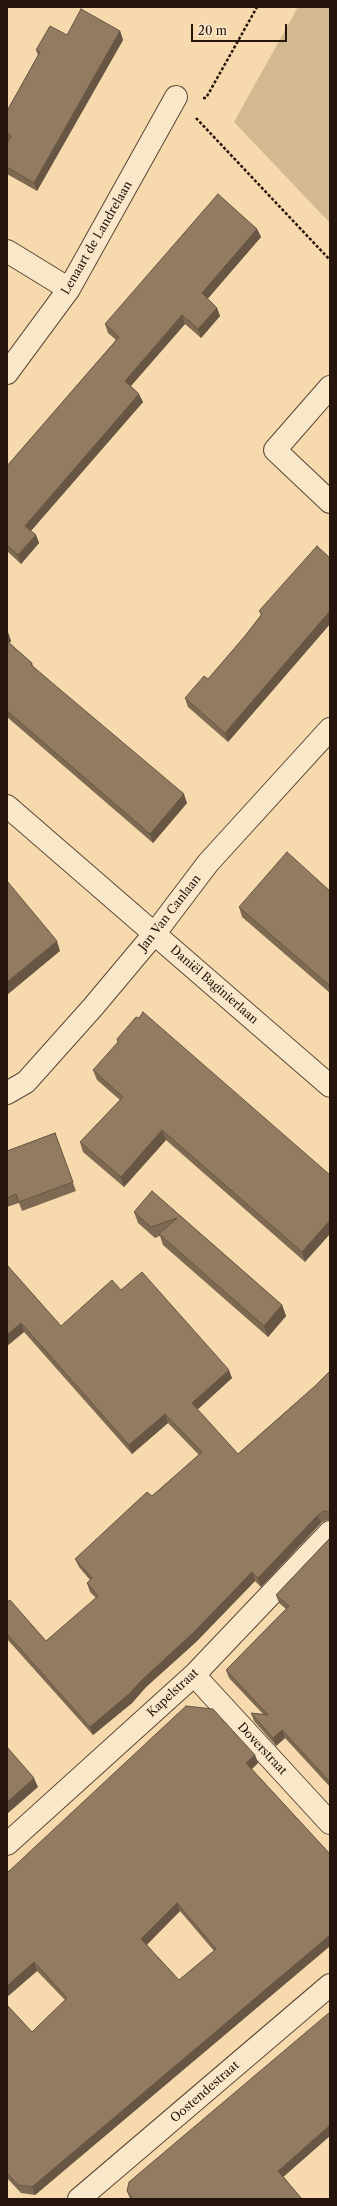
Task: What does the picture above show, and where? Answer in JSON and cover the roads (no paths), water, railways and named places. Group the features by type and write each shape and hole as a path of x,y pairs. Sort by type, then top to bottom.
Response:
{"street":[{"name":"Lenaart de Landrelaan","path":"7,373 69,289 176,97"},
{"path":"7,251 69,289"},
{"path":"330,387 276,450 330,502"},
{"name":"Jan Van Canlaan","path":"7,1093 26,1082 94,1007 155,933 208,863 330,729"},
{"name":"Daniël Baginierlaan","path":"7,806 330,1086"},
{"name":"Kapelstraat","path":"7,1844 194,1675 330,1532"},
{"name":"Doverstraat","path":"194,1675 330,1823"},
{"name":"Oostendestraat","path":"80,2199 330,1985"}]}
